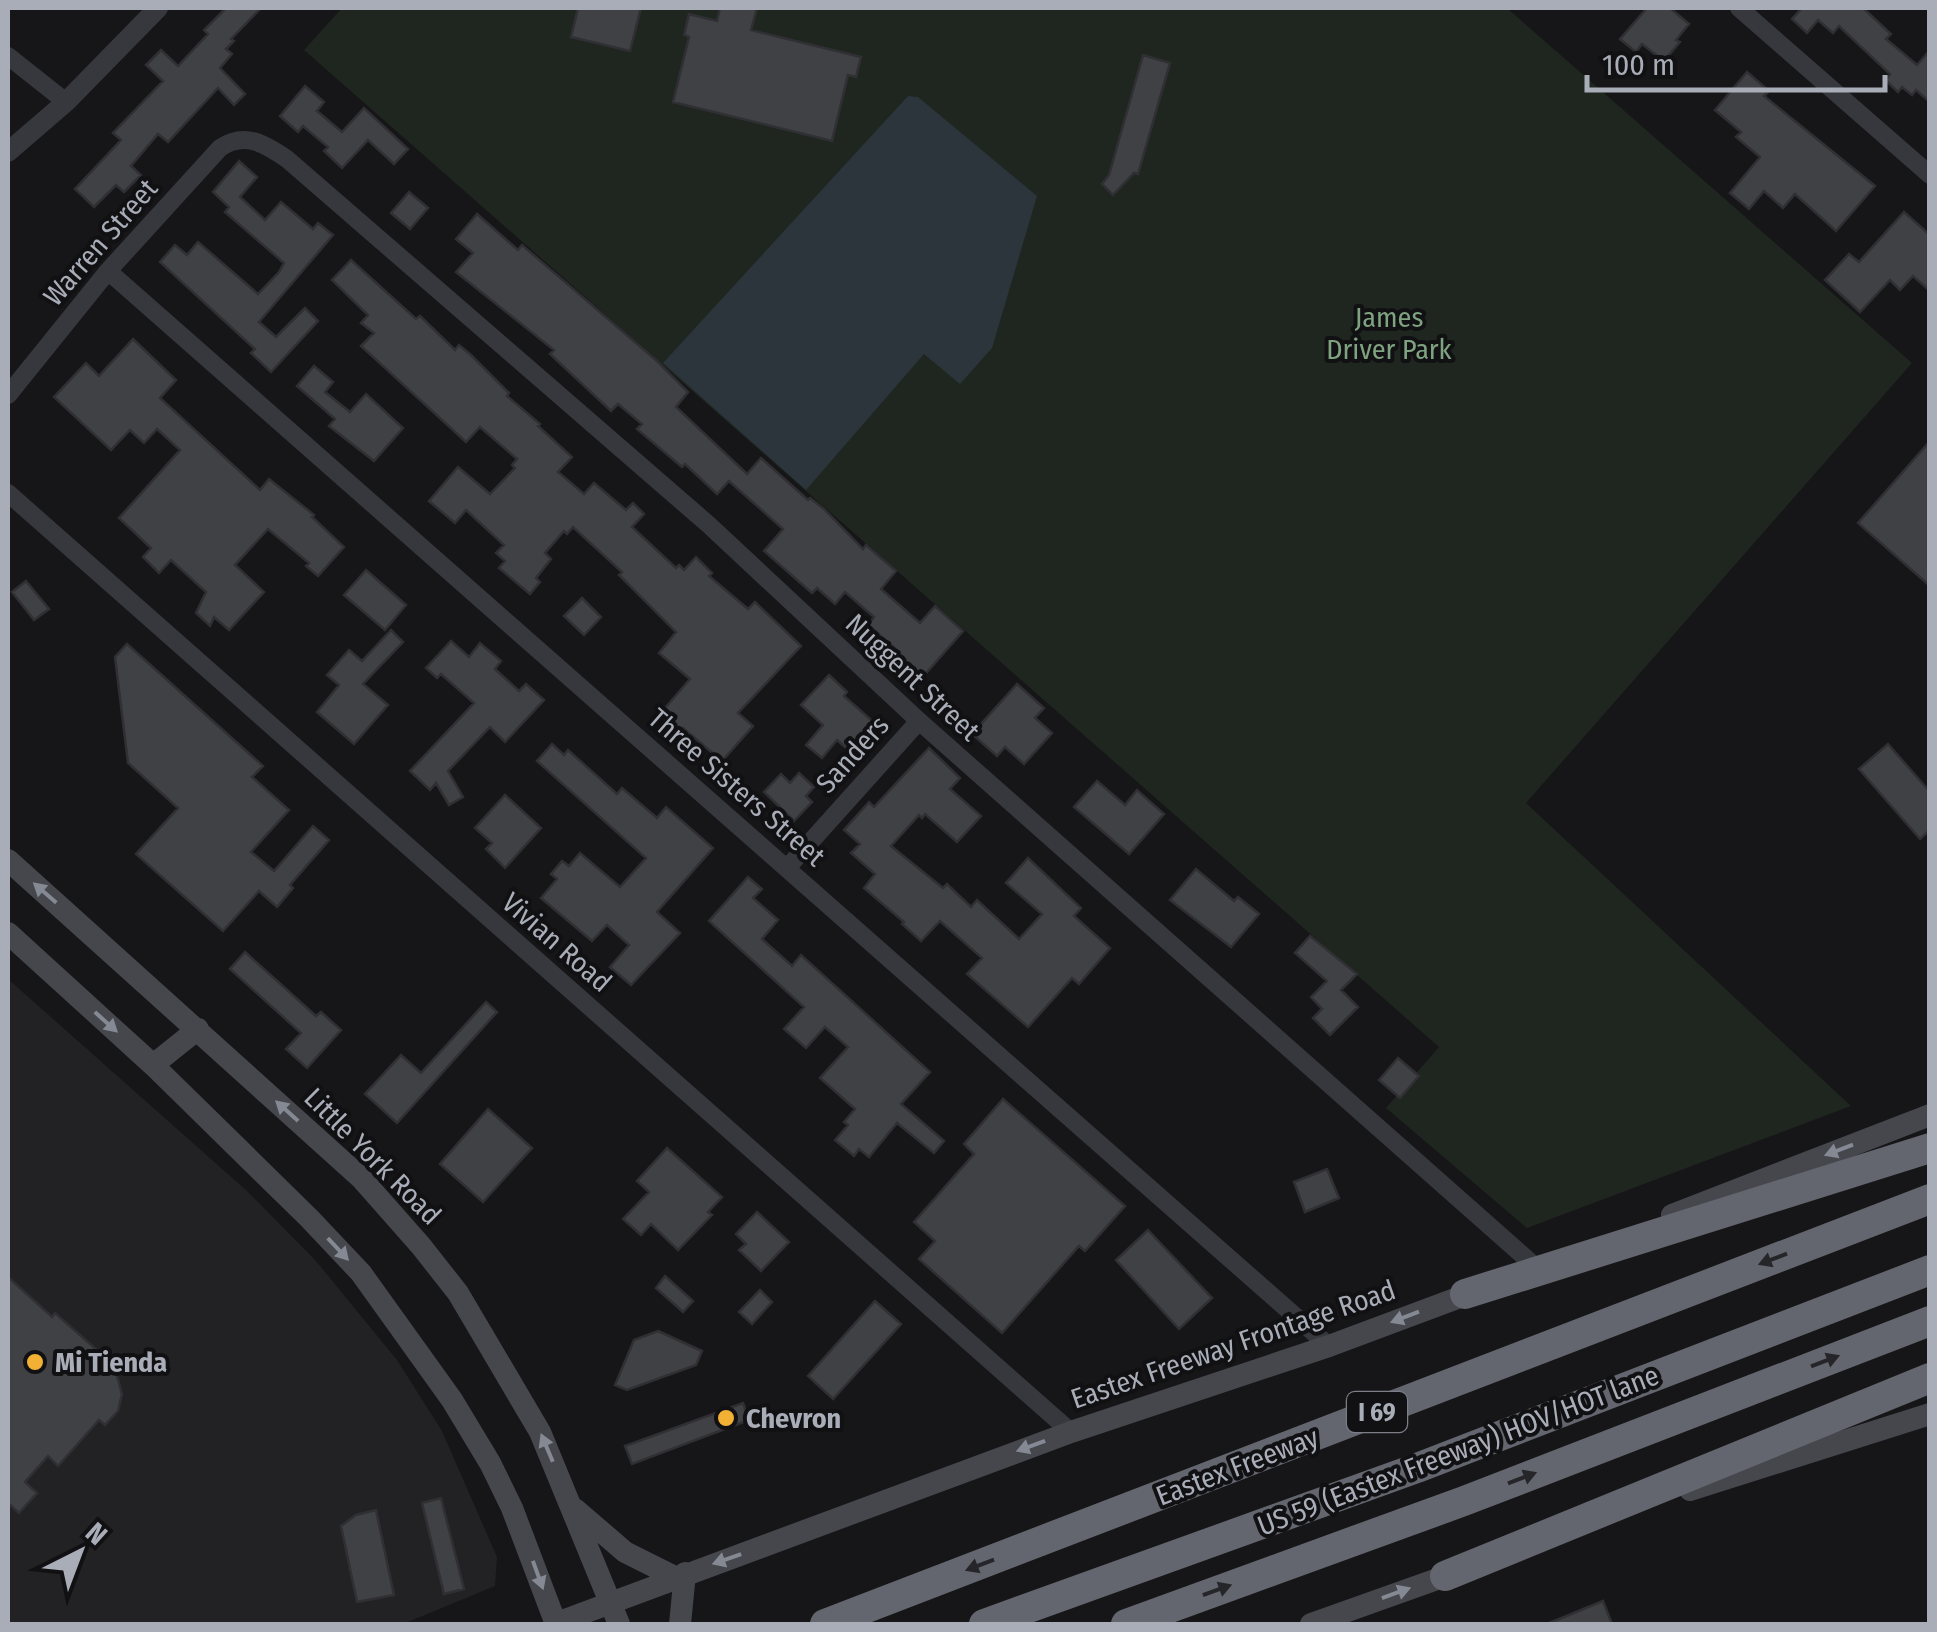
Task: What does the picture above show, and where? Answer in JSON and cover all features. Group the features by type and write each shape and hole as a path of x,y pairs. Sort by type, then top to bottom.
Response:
{"highway":[{"path":"1466,1294 1930,1148"},
{"name":"Eastex Freeway","path":"825,1624 1930,1199"},
{"name":"US 59 (Eastex Freeway) HOV/HOT lane","path":"984,1624 1417,1468 1930,1270"},
{"path":"1126,1624 1464,1501 1930,1320"},
{"path":"1446,1576 1930,1378"}],"main road":[{"name":"Little York Road","path":"8,860 361,1178 458,1293 540,1432 615,1614"},
{"path":"8,933 154,1065 360,1273 404,1330 490,1463 512,1508 555,1624"},
{"path":"154,1065 198,1030"},
{"name":"Eastex Freeway Frontage Road","path":"555,1624 615,1614 680,1575 1071,1432 1329,1346 1930,1115"},
{"path":"1311,1624 1354,1618 1446,1576 1675,1494 1930,1414"},
{"path":"571,1505 625,1552 680,1575 680,1624"}],"street":[{"path":"8,152 66,102 158,8"},
{"path":"1740,8 1930,175"},
{"path":"8,56 66,102"},
{"name":"Warren Street","path":"8,396 108,271 220,148 245,139"},
{"name":"Nuggent Street","path":"245,139 263,143 287,159 664,486 919,721 1536,1268"},
{"name":"Three Sisters Street","path":"108,271 1329,1346"},
{"name":"Vivian Road","path":"8,493 1071,1432"},
{"name":"Sanders","path":"787,868 919,721"}],"shaded area":[{"path":"908,96 918,97 1037,196 992,348 960,384 924,354 806,490 663,363"},
{"path":"8,979 247,1191 316,1261 397,1360 442,1431 497,1557 495,1586 403,1624 8,1624"}],"green space":[{"name":"James Driver Park","path":"342,8 1507,8 1912,363 1526,803 1851,1106 1527,1228 1386,1108 1439,1047 304,50"}],"building":[{"path":"226,8 261,8 231,39 234,41 226,49 232,54 220,68 245,94 234,105 218,88 168,142 158,134 131,166 141,175 124,192 116,185 94,207 75,189 121,140 113,133 163,81 146,65 161,50 178,66"},
{"path":"578,8 641,8 630,51 571,37"},
{"path":"720,8 757,8 751,30 861,57 856,77 848,75 832,141 673,102 689,37 684,35 689,14 717,21"},
{"path":"1647,8 1670,8 1689,24 1664,61 1642,44 1636,52 1620,39"},
{"path":"1802,8 1863,8 1891,34 1886,39 1917,65 1930,50 1930,102 1916,90 1912,95 1902,87 1898,92 1885,80 1890,74 1839,26 1833,33 1818,20 1807,33 1792,19"},
{"path":"1143,55 1170,63 1138,174 1134,173 1113,195 1102,184 1109,175"},
{"path":"1747,72 1769,91 1764,96 1875,186 1836,231 1795,194 1783,208 1764,191 1749,209 1730,193 1760,157 1736,137 1741,132 1715,110"},
{"path":"305,86 324,102 317,111 342,132 364,108 408,149 394,164 368,140 342,168 324,151 328,147 303,126 298,132 280,116"},
{"path":"239,161 257,177 240,197 265,220 281,202 313,229 318,223 333,235 259,322 276,337 305,308 318,321 271,372 251,353 255,349 160,262 175,245 187,255 198,242 258,294 279,272 284,263 225,212 229,207 213,192"},
{"path":"409,192 428,208 410,229 391,213"},
{"path":"1904,212 1930,235 1930,291 1913,276 1900,290 1890,280 1860,312 1825,280 1849,254 1859,262"},
{"path":"477,214 518,250 522,245 657,361 688,392 676,407 747,474 761,458 808,500 824,509 863,549 866,545 896,571 881,589 920,623 935,606 963,631 921,679 893,654 897,650 868,625 874,617 845,592 835,604 817,588 812,593 764,551 783,529 729,481 717,494 685,464 682,467 637,429 642,424 618,404 611,411 550,354 554,350 456,272 473,253 456,239"},
{"path":"351,260 455,350 459,345 471,355 509,393 507,396 540,424 572,457 558,472 584,494 594,483 626,510 633,503 644,514 632,527 676,568 679,565 684,570 696,557 712,573 709,576 748,609 755,602 801,646 738,713 753,726 722,761 683,728 680,732 659,715 690,679 659,653 676,632 619,575 622,572 573,527 567,534 564,531 545,553 551,559 536,578 540,582 530,594 499,568 505,561 496,553 504,545 466,510 455,523 429,501 458,467 490,494 515,468 512,465 517,459 480,427 466,442 361,346 374,333 361,323 368,315 332,280"},
{"path":"133,339 176,380 160,398 260,490 269,479 314,515 344,547 318,576 306,566 309,563 268,529 235,565 264,592 229,630 214,617 210,626 196,613 206,592 171,560 159,573 143,557 151,548 119,518 180,450 157,429 144,443 130,430 111,450 54,397 86,363 99,376"},
{"path":"314,366 333,382 325,392 350,412 366,394 403,428 374,461 329,426 335,419 297,386"},
{"path":"1930,441 1930,586 1858,523"},
{"path":"366,570 406,605 385,630 344,595"},
{"path":"26,581 49,609 34,620 12,592"},
{"path":"582,598 601,617 584,635 564,616"},
{"path":"391,630 403,642 363,684 388,705 354,744 317,712 339,685 327,675 349,650 362,661"},
{"path":"451,641 469,657 480,643 501,661 495,669 519,691 526,684 544,700 505,742 490,727 448,771 463,797 449,805 436,783 430,790 410,771 474,703 441,674 437,678 426,668"},
{"path":"127,644 263,766 252,777 289,810 251,852 274,871 313,826 329,840 290,885 293,888 277,907 259,891 223,931 136,854 178,808 128,763 115,657"},
{"path":"829,675 847,692 844,696 878,726 853,754 837,740 822,758 806,745 823,725 801,705"},
{"path":"1017,684 1044,708 1035,718 1052,733 1024,764 1005,747 997,756 972,734"},
{"path":"552,744 564,755 568,750 617,794 622,788 657,818 666,807 713,848 657,912 680,933 631,985 610,967 629,945 607,925 592,941 541,898 557,879 551,874 562,861 569,866 580,853 620,887 646,858 537,761"},
{"path":"1888,744 1930,792 1930,830 1920,839 1859,769"},
{"path":"929,748 960,778 950,789 981,816 957,842 925,814 922,818 919,815 891,846 943,888 947,884 971,907 977,900 1019,939 1042,914 1006,883 1028,858 1081,908 1074,916 1110,948 1079,984 1072,978 1028,1027 967,974 982,958 940,921 921,941 864,888 875,874 851,853 860,844 844,830 869,802 874,807"},
{"path":"799,773 814,787 806,796 812,802 794,821 764,792 781,774 790,783"},
{"path":"1097,781 1125,805 1137,790 1164,814 1129,854 1074,807"},
{"path":"505,795 541,828 505,868 486,849 492,843 475,828"},
{"path":"1196,869 1234,901 1238,897 1259,914 1231,947 1170,900"},
{"path":"748,877 762,889 753,898 778,920 762,939 792,966 801,955 930,1072 901,1104 944,1141 934,1153 897,1123 869,1157 859,1149 854,1156 835,1140 855,1109 820,1078 848,1047 825,1027 806,1048 784,1029 804,1007 709,921"},
{"path":"1310,936 1357,974 1341,990 1358,1007 1330,1035 1313,1018 1322,1009 1311,997 1327,981 1295,953"},
{"path":"245,952 316,1016 321,1012 341,1030 307,1068 286,1049 301,1033 230,969"},
{"path":"486,1002 497,1012 397,1123 365,1094 401,1055 421,1073"},
{"path":"1398,1058 1419,1076 1400,1098 1379,1080"},
{"path":"1003,1099 1125,1206 1085,1251 1079,1246 1002,1333 919,1259 935,1241 914,1222 974,1154 964,1144"},
{"path":"488,1109 532,1148 483,1202 440,1164"},
{"path":"667,1148 722,1197 708,1212 712,1215 678,1250 651,1224 641,1235 623,1219 649,1192 637,1181"},
{"path":"1327,1169 1339,1198 1305,1212 1294,1182"},
{"path":"757,1212 789,1242 761,1271 739,1250 746,1244 736,1234"},
{"path":"1148,1230 1212,1298 1179,1329 1116,1260"},
{"path":"665,1276 693,1301 683,1312 656,1288"},
{"path":"8,1277 114,1365 122,1394 118,1411 105,1425 99,1420 58,1466 48,1456 25,1482 37,1493 19,1513 8,1503"},
{"path":"760,1290 772,1302 752,1324 739,1312"},
{"path":"875,1301 901,1324 833,1399 808,1376"},
{"path":"658,1331 702,1351 696,1365 627,1390 615,1385 634,1340"},
{"name":"Chevron","path":"743,1403 749,1420 632,1464 625,1446"},
{"path":"441,1498 464,1589 444,1594 422,1503"},
{"path":"376,1510 394,1595 357,1602 341,1526 356,1515"},
{"path":"1603,1601 1612,1624 1547,1624"}],"place":[{"name":"Mi Tienda","path":"35,1362"},
{"name":"Chevron","path":"726,1418"}]}
